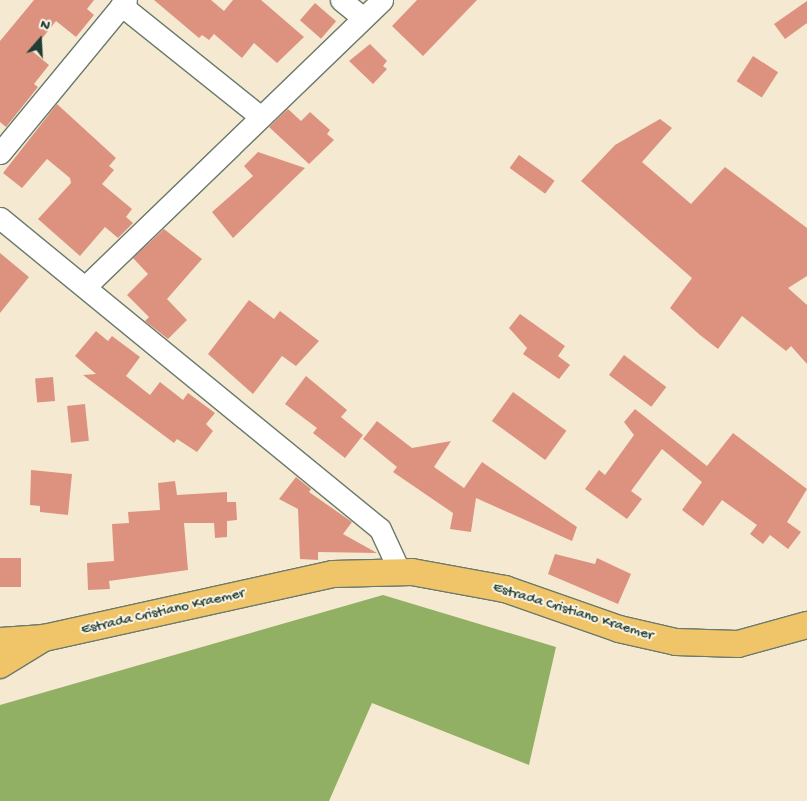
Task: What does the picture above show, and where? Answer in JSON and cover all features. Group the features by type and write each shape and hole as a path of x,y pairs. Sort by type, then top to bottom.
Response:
{"main road":[{"name":"Estrada Cristiano Kraemer","path":"0,641 44,638 333,574 400,572 505,589 619,629 676,642 738,644 807,625"},
{"name":"Estrada Cristiano Kraemer","path":"0,665 44,638"}],"street":[{"path":"341,0 363,18"},
{"path":"85,287 382,0"},
{"path":"0,153 123,3 261,117"},
{"path":"0,218 380,529 400,572"}],"green space":[{"path":"383,595 556,647 529,765 372,703 329,801 0,801 0,705"}],"building":[{"path":"34,0 94,0 87,9 94,15 76,37 56,21 32,51 49,65 34,84 38,87 6,127 0,122 0,41"},
{"path":"154,0 211,0 224,11 233,0 261,0 304,37 277,63 254,43 242,58 214,34 209,40 202,35 199,38"},
{"path":"417,0 477,0 423,56 392,26"},
{"path":"807,1 807,23 785,39 774,24"},
{"path":"315,3 336,21 321,39 300,20"},
{"path":"370,44 387,61 383,66 387,69 373,84 349,61"},
{"path":"753,56 778,72 762,97 737,81"},
{"path":"57,104 116,158 109,166 114,170 102,184 132,209 126,217 133,223 118,238 105,227 80,256 38,219 71,183 70,178 47,159 22,188 3,173"},
{"path":"288,109 301,121 310,112 330,130 327,134 334,140 309,164 269,127"},
{"path":"660,119 672,128 642,162 691,204 725,167 807,228 807,276 788,288 807,305 807,364 791,346 786,351 742,316 718,349 700,335 670,308 692,278 581,181 615,145"},
{"path":"258,152 305,168 233,238 212,212 253,176 244,166"},
{"path":"519,155 555,181 545,194 510,168"},
{"path":"164,229 202,259 167,299 187,320 168,339 145,321 149,317 127,295 148,274 133,258"},
{"path":"0,253 29,277 0,313"},
{"path":"249,300 274,319 280,311 319,341 296,366 282,356 253,394 208,354"},
{"path":"520,314 565,346 558,356 570,365 559,379 523,354 527,348 509,328"},
{"path":"96,331 108,341 112,336 140,357 126,376 150,395 160,382 183,400 188,393 215,413 206,424 213,431 197,452 177,439 174,443 83,375 96,374 75,356"},
{"path":"624,355 666,387 651,407 609,375"},
{"path":"306,376 347,410 341,417 363,435 345,458 313,433 317,428 285,404"},
{"path":"53,377 55,401 37,402 35,379"},
{"path":"513,392 566,431 545,460 492,421"},
{"path":"85,404 89,441 71,443 67,406"},
{"path":"635,409 707,466 733,433 807,489 787,522 801,532 788,549 770,535 763,544 750,534 757,525 722,500 703,526 682,510 702,482 662,449 631,491 642,499 627,519 585,489 599,470 605,475 634,435 624,422"},
{"path":"377,421 412,448 451,441 434,467 464,488 482,462 577,527 572,541 476,498 471,532 450,529 453,513 393,472 397,467 363,439"},
{"path":"31,470 72,474 68,515 40,512 40,506 30,505"},
{"path":"296,477 311,489 309,492 352,522 343,534 377,553 318,552 318,560 300,559 298,509 279,499"},
{"path":"175,481 177,495 227,492 227,502 236,502 237,520 227,521 227,537 215,538 214,523 184,523 188,570 109,581 110,589 88,590 87,563 114,561 112,524 129,523 128,512 160,510 158,483"},
{"path":"555,554 595,564 597,558 631,574 618,604 548,574"},
{"path":"0,558 21,558 21,587 0,587"}]}
